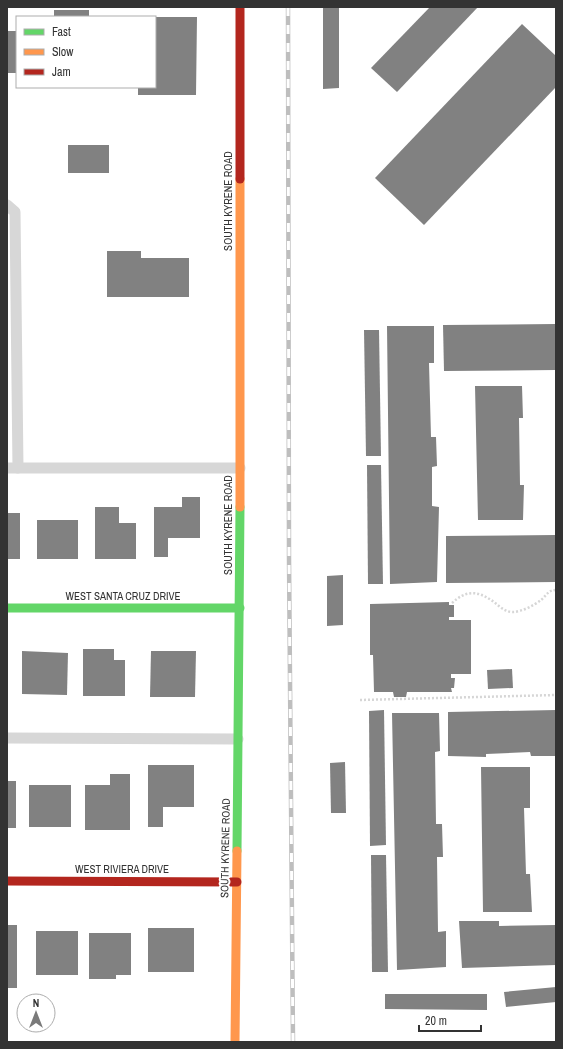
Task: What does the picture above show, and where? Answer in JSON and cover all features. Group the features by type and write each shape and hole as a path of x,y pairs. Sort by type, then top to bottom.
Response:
{"street":[{"name":"SOUTH KYRENE ROAD","path":"235,1042 240,608 240,7"},
{"name":"WEST SANTA CRUZ DRIVE","path":"7,608 240,608"},
{"name":"WEST RIVIERA DRIVE","path":"7,880 237,882"}],"lane":[{"path":"7,205 15,212 12,468 240,468"},
{"path":"7,738 238,739"}],"path":[{"path":"452,603 460,596 478,593 491,600 503,610 514,612 534,604 542,599 546,593 556,590"},
{"path":"360,700 556,695"}],"building":[{"path":"323,7 339,7 339,88 323,89"},
{"path":"430,7 478,7 397,92 371,68"},
{"path":"54,10 89,10 89,16 54,16"},
{"path":"156,17 197,17 196,95 138,95 138,88 156,88"},
{"path":"522,24 556,56 556,87 424,225 375,178"},
{"path":"7,31 16,31 16,73 7,73"},
{"path":"68,145 109,145 109,173 68,173"},
{"path":"107,251 141,251 141,258 189,258 189,297 107,297"},
{"path":"556,324 556,370 444,371 443,325"},
{"path":"387,326 434,326 434,363 429,363 431,437 436,437 437,466 432,467 432,506 439,507 437,582 390,584"},
{"path":"364,330 379,330 381,456 366,456"},
{"path":"475,386 522,386 523,418 519,418 520,485 524,485 523,520 478,520"},
{"path":"367,465 381,465 383,584 368,584"},
{"path":"182,497 200,497 200,538 168,538 168,557 154,557 154,507 182,507"},
{"path":"95,507 119,507 119,523 136,523 136,559 95,559"},
{"path":"7,513 20,513 20,559 7,559"},
{"path":"37,520 78,520 78,559 37,559"},
{"path":"556,535 556,582 446,583 446,536"},
{"path":"343,575 343,625 327,626 327,576"},
{"path":"449,602 449,605 454,605 454,617 449,617 449,620 471,620 471,674 451,674 451,678 455,678 454,688 451,688 452,692 407,692 406,697 394,697 393,692 374,692 373,655 370,655 370,604"},
{"path":"83,649 114,649 114,660 125,660 125,696 83,696"},
{"path":"22,651 68,653 67,695 22,694"},
{"path":"151,651 196,651 195,697 150,697"},
{"path":"512,669 513,688 488,689 487,670"},
{"path":"384,710 386,845 370,846 369,711"},
{"path":"556,710 556,756 531,756 530,752 486,754 486,757 448,756 448,712"},
{"path":"392,713 439,713 440,751 435,752 436,824 442,824 443,857 437,857 438,932 446,931 446,967 397,970"},
{"path":"345,762 346,813 331,813 330,763"},
{"path":"148,765 194,765 194,807 163,807 163,827 148,827"},
{"path":"481,767 530,767 530,808 524,808 526,874 530,874 532,912 483,912"},
{"path":"110,774 130,774 130,830 85,830 85,785 110,785"},
{"path":"7,781 16,781 16,828 7,828"},
{"path":"29,785 71,785 71,827 29,827"},
{"path":"371,855 386,855 388,972 372,972"},
{"path":"459,921 499,921 499,926 556,925 556,965 462,968"},
{"path":"7,925 17,925 17,988 7,988"},
{"path":"148,928 194,928 194,972 148,972"},
{"path":"36,931 78,931 78,975 36,975"},
{"path":"89,933 131,933 131,975 116,975 116,979 89,979"},
{"path":"556,987 556,1002 506,1007 504,992"},
{"path":"385,994 487,994 487,1010 385,1009"}],"railway":[{"path":"288,7 289,558 293,1042"}],"traffic: fast":[{"path":"237,851 240,507"},
{"path":"7,608 240,608"}],"traffic: slow":[{"path":"240,179 240,507"},
{"path":"235,1042 237,851"}],"traffic: jam":[{"path":"240,7 240,179"},
{"path":"7,881 237,882"}]}
